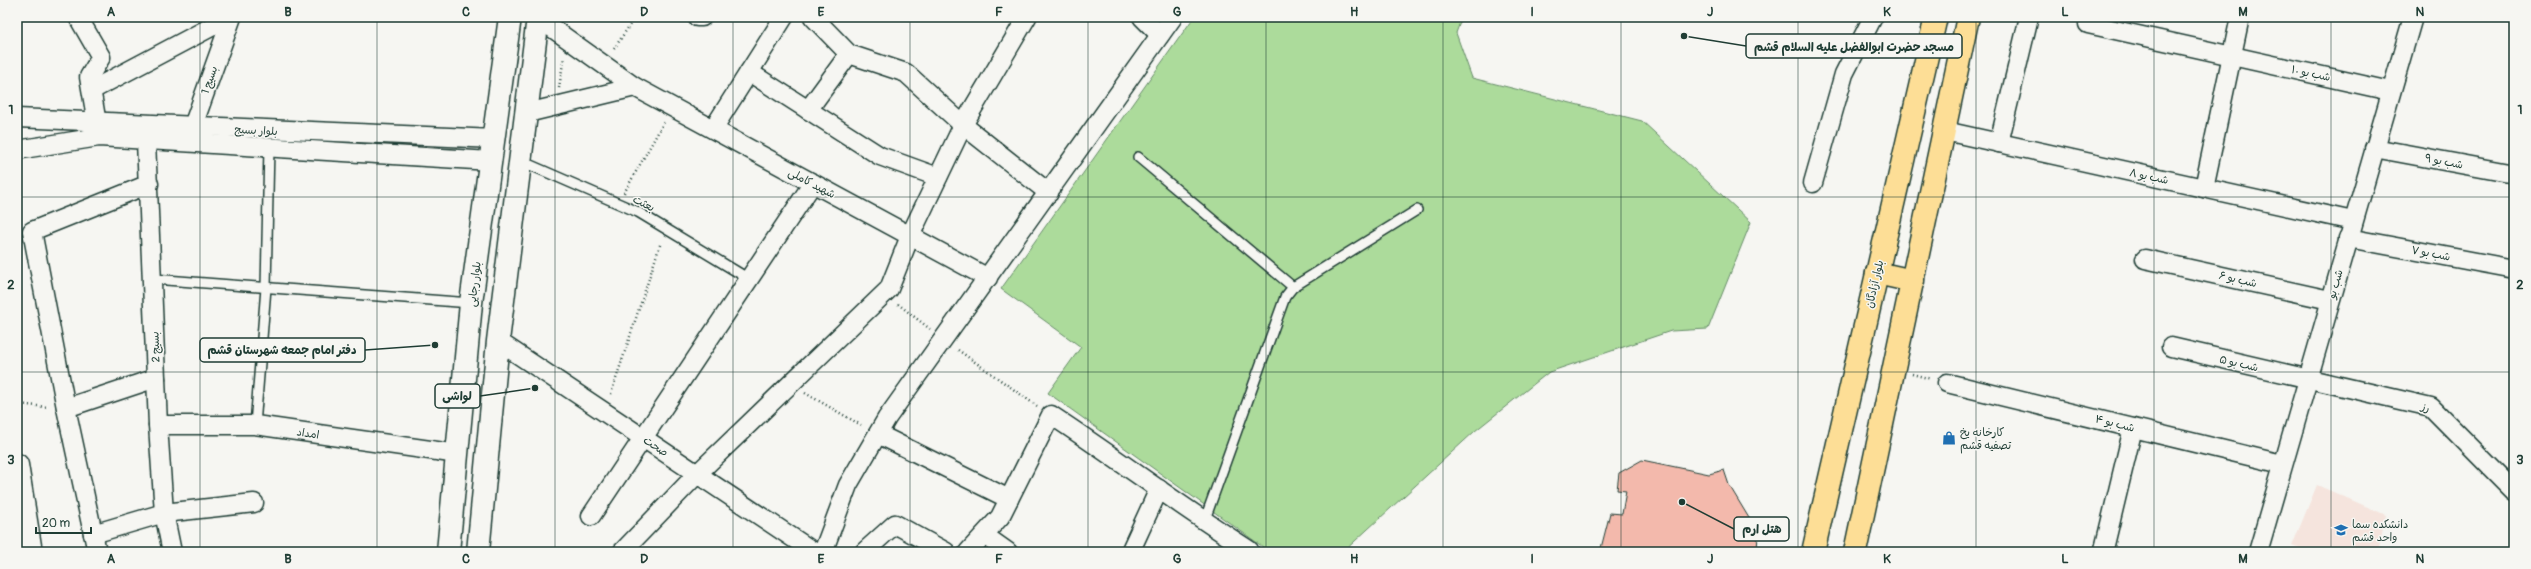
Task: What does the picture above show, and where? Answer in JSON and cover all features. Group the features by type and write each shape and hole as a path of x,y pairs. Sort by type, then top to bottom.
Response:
{"main road":[{"name":"بلوار رجایی","path":"448,552 471,303 495,139 510,17"},
{"name":"بلوار آزادگان","path":"1813,552 1936,17"},
{"path":"1855,552 1968,17"},
{"path":"478,552 498,341 538,18"},
{"path":"1877,273 1913,281"},
{"path":"458,454 487,458"},
{"path":"17,465 30,552"}],"street":[{"path":"78,17 101,57 89,78 98,130"},
{"path":"92,90 231,17"},
{"name":"بسیج 1","path":"190,135 231,17"},
{"path":"697,17 702,17"},
{"path":"713,129 784,17"},
{"path":"813,17 849,54 906,72 963,125 1049,193"},
{"path":"622,552 697,474 889,289 910,236 963,125 1027,17"},
{"path":"1142,17 1160,35"},
{"path":"823,552 848,485 878,434 1174,17"},
{"path":"1813,183 1844,74 1873,17"},
{"path":"1999,143 2029,17"},
{"path":"2204,188 2240,17"},
{"name":"شب بو","path":"2258,552 2390,91 2413,17"},
{"name":"شهید کاملی","path":"538,18 635,87 988,278"},
{"name":"شب بو ۱۰","path":"2088,24 2390,91"},
{"path":"808,110 849,54"},
{"path":"749,72 880,156 938,177"},
{"path":"527,113 635,87"},
{"name":"بلوار بسیج","path":"17,118 98,130 146,141 190,135 269,147 491,161"},
{"name":"بلوار بسیج","path":"17,150 98,130 190,135 495,139"},
{"name":"شب بو ۸","path":"1945,131 2204,188 2351,229"},
{"name":"بسیج 2","path":"146,141 158,425 164,513 172,552"},
{"name":"شب بو ۹","path":"2374,148 2514,174"},
{"path":"591,516 813,183"},
{"path":"97,552 66,408 32,231 149,184"},
{"name":"شب بو ۷","path":"2351,229 2514,269"},
{"name":"شب بو ۶","path":"2145,258 2330,300"},
{"name":"صحت","path":"498,341 814,552"},
{"name":"شب بو ۵","path":"2171,347 2308,379"},
{"path":"66,408 156,378"},
{"name":"رز","path":"2308,379 2431,407 2514,491"},
{"name":"شب بو ۴","path":"1947,383 2282,464"},
{"path":"968,552 1000,517 1051,415 1116,457 1204,522 1249,550 1248,552"},
{"name":"امداد","path":"158,425 255,425 458,454"},
{"path":"2105,551 2133,428"},
{"path":"878,434 1008,499"},
{"path":"1130,552 1159,489"},
{"path":"93,534 164,513 254,503"},
{"path":"864,552 895,524 946,552"},
{"path":"984,535 1008,552"}],"lane":[{"path":"255,425 266,288 269,147"},
{"path":"1138,157 1293,287"},
{"name":"بعثت","path":"521,161 618,204 666,229 749,279"},
{"path":"1204,522 1285,297 1293,287 1417,210"},
{"path":"153,279 471,303"}],"path":[{"path":"604,65 635,17"},
{"path":"556,106 567,38"},
{"path":"618,204 672,107"},
{"path":"605,412 666,229"},
{"path":"884,294 944,340 1051,415"},
{"path":"1894,370 1947,383"},
{"path":"790,385 878,434"},
{"path":"17,404 66,408"}],"shaded area":[{"name":"دانشکده سما واحد قشم","path":"2317,485 2386,515 2378,552 2307,552 2292,546"}],"green space":[{"path":"1194,17 1462,17 1456,33 1472,78 1642,121 1751,222 1708,329 1671,331 1549,372 1475,431 1343,552 1270,552 1048,393 1081,347 1001,289"}],"building":[{"path":"1642,460 1709,474 1724,470 1729,485 1758,533 1757,552 1600,552 1610,513 1622,514 1626,491 1617,490 1619,473"}],"place":[{"name":"مسجد حضرت ابوالفضل علیه السلام قشم","path":"1684,36"},
{"name":"دفتر امام جمعه شهرستان قشم","path":"435,345"},
{"name":"لواشی","path":"535,388"},
{"name":"کارخانه یخ تصفیه قشم","path":"1949,438"},
{"name":"هتل ارم","path":"1682,502"},
{"name":"دانشکده سما واحد قشم","path":"2341,530"}]}
